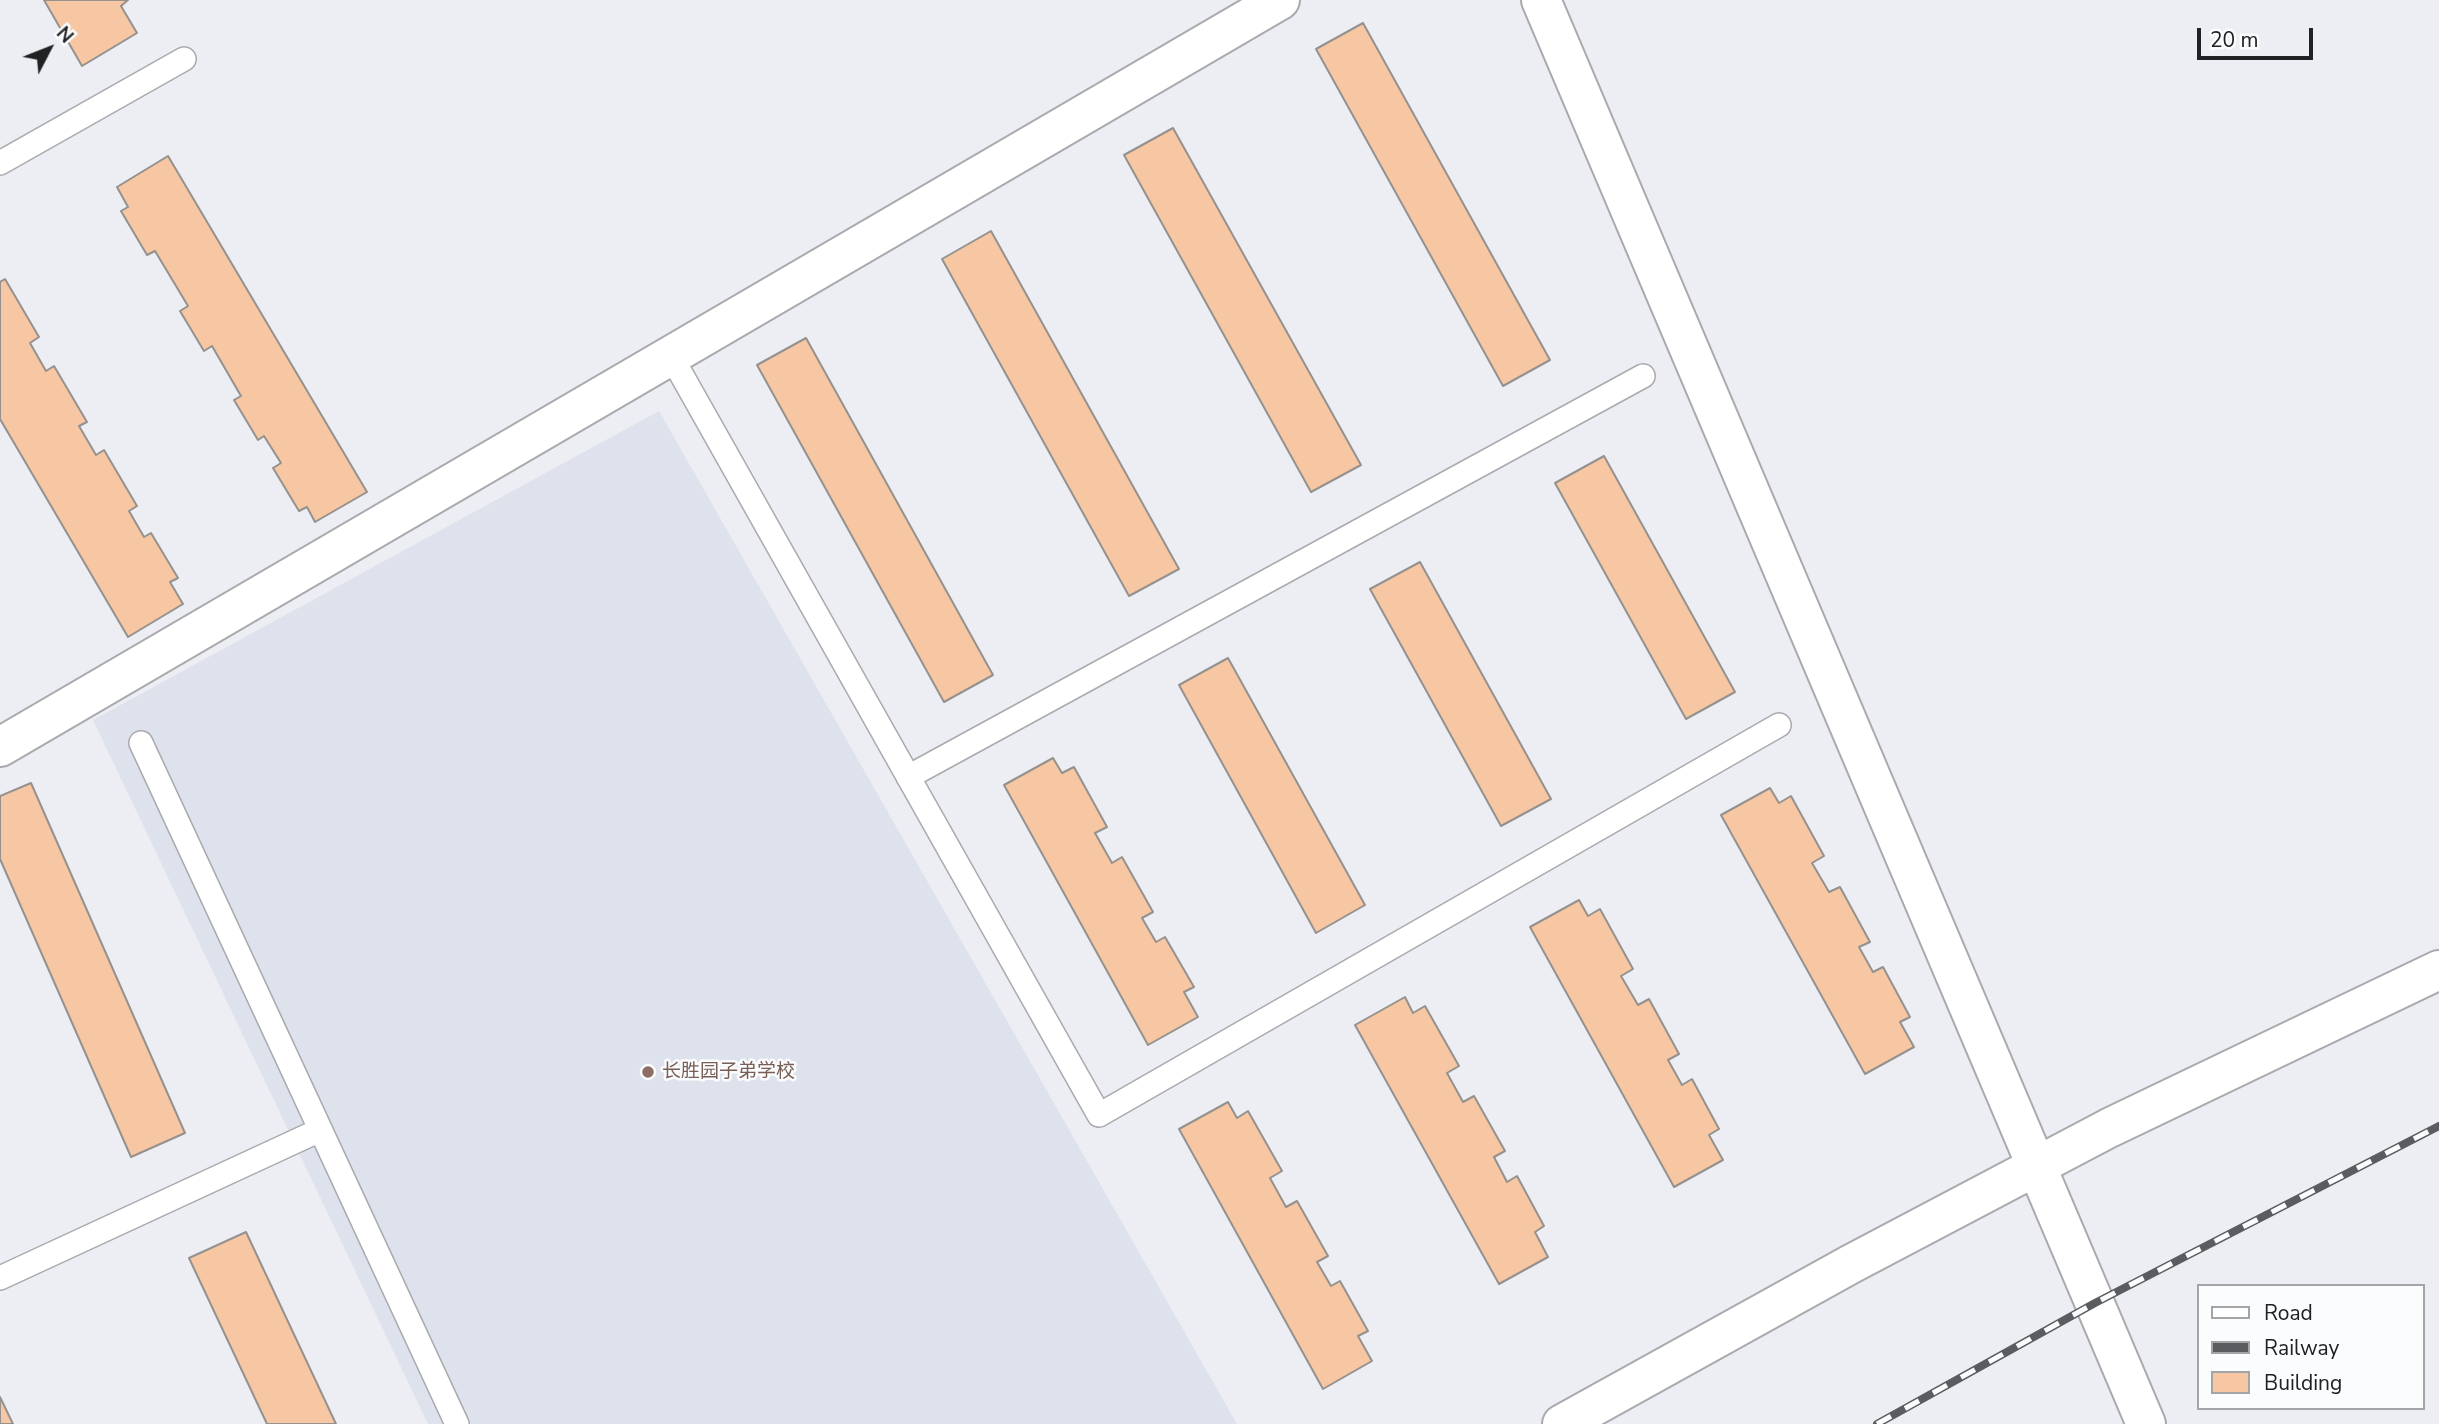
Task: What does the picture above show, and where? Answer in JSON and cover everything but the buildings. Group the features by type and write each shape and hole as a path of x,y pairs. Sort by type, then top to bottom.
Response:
{"street":[{"path":"0,747 1280,0"},
{"path":"1541,0 2146,1424"},
{"path":"1562,1424 1851,1264 2109,1128 2439,970"}],"lane":[{"path":"0,163 184,59"},
{"path":"671,356 1098,1115 1779,725"},
{"path":"908,776 1643,376"},
{"path":"141,743 457,1424"},
{"path":"0,1278 320,1130"}],"shaded area":[{"name":"长胜园子弟学校","path":"659,411 1237,1424 428,1424 93,720"}],"railway":[{"path":"1877,1424 2095,1303 2439,1126"}],"place":[{"name":"长胜园子弟学校","path":"648,1072"}]}
